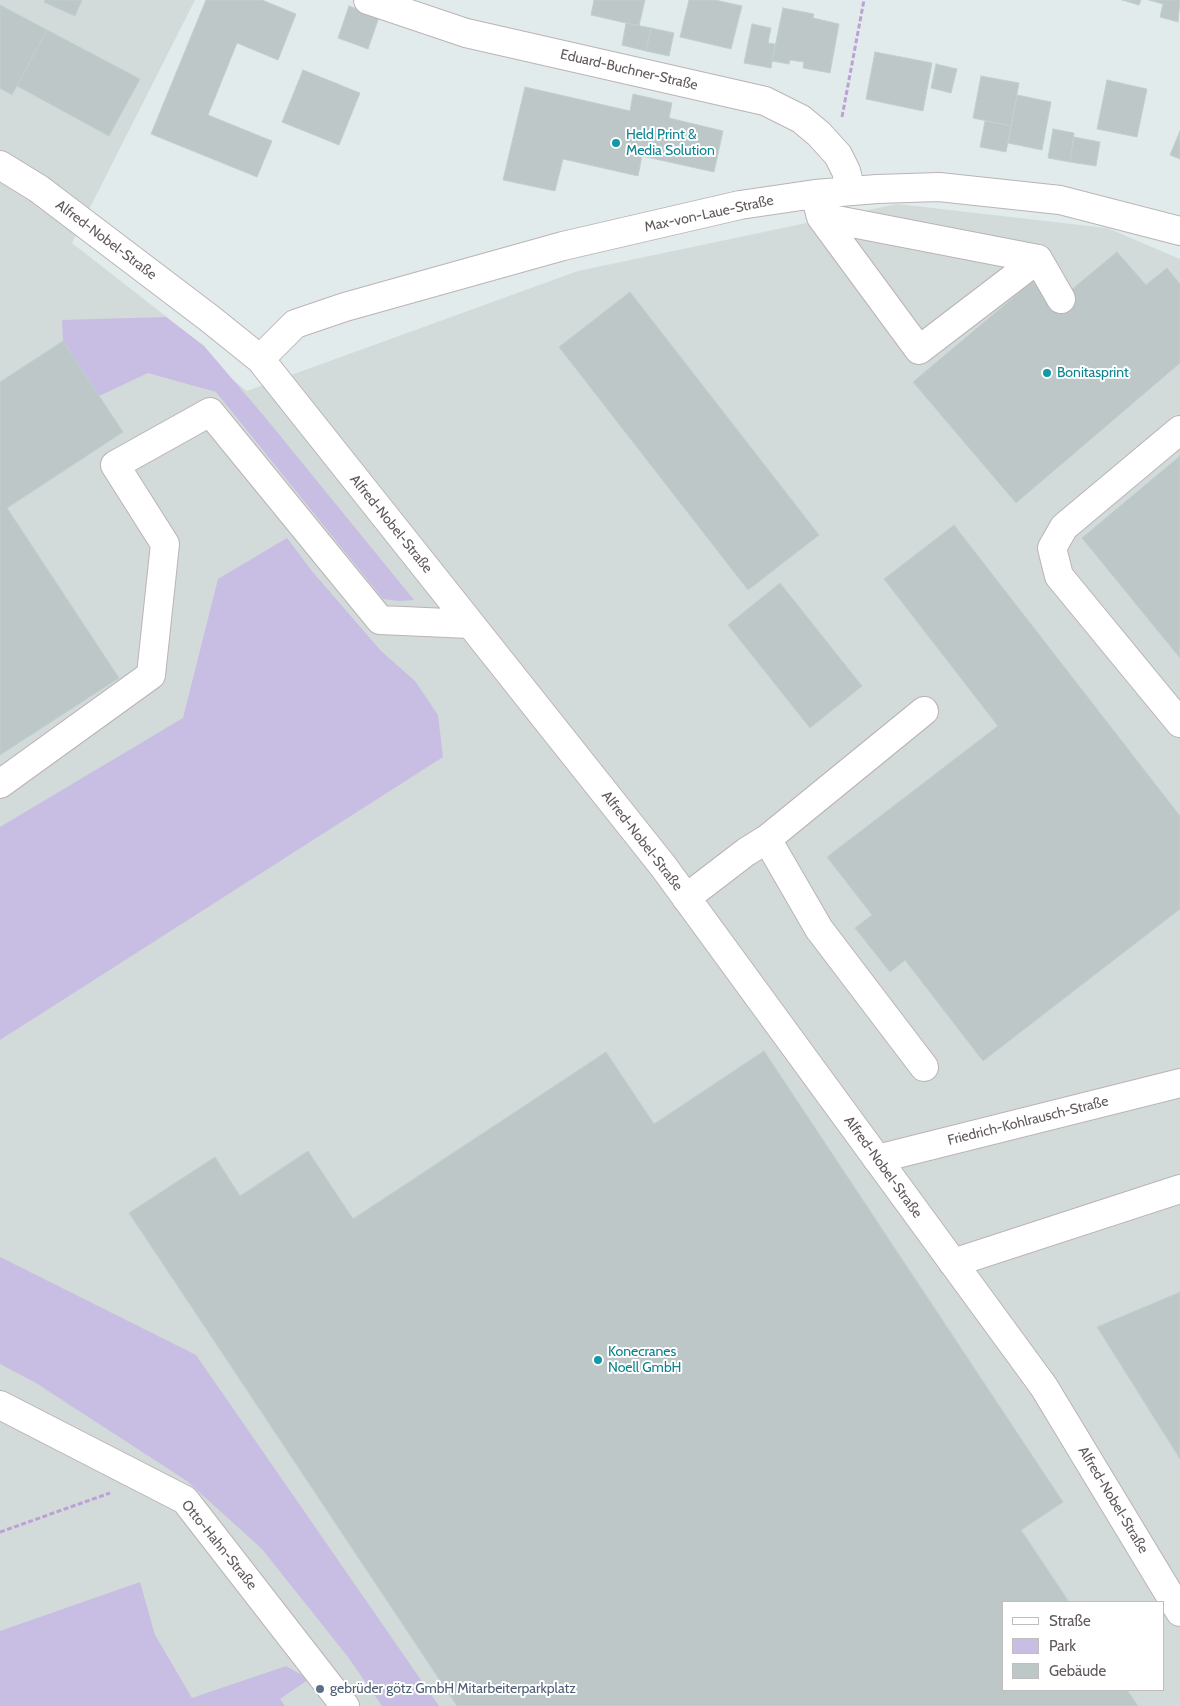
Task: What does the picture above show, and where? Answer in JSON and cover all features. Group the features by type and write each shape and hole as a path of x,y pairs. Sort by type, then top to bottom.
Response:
{"street":[{"name":"Eduard-Buchner-Straße","path":"368,0 466,32 765,101 801,119 838,155 846,172 851,191"},
{"name":"Alfred-Nobel-Straße","path":"0,165 39,188 260,359 663,866 1044,1387 1180,1612"},
{"name":"Max-von-Laue-Straße","path":"260,359 295,324 344,307 563,246 740,205 818,206 851,191 939,187 1060,200 1180,230"},
{"path":"818,206 920,350 1038,259"},
{"path":"818,206 1038,259 1061,298"},
{"path":"0,784 151,676 165,544 115,465 210,412 380,620 470,624"},
{"path":"1180,430 1064,527 1052,548 1059,576 1180,723"},
{"path":"686,898 746,852 767,839 924,711"},
{"path":"767,839 819,929 924,1067"},
{"name":"Friedrich-Kohlrausch-Straße","path":"877,1159 1180,1083"},
{"path":"953,1263 1180,1189"},
{"name":"Otto-Hahn-Straße","path":"0,1405 185,1500 345,1706"}],"path":[{"path":"831,148 839,131 864,0"},
{"path":"0,1532 146,1480"}],"shaded area":[{"path":"0,0 195,0 72,243 204,346 232,379 247,391 578,271 897,204 1107,228 1180,259 1180,1706 0,1706"}],"green space":[{"path":"166,317 204,346 264,416 414,600 383,599 216,392 148,373 99,396 63,341 62,320"},
{"path":"287,538 311,570 381,651 415,681 438,715 443,757 0,1040 0,827 183,718 218,579"},
{"path":"0,1257 196,1355 439,1706 382,1706 348,1657 262,1549 187,1481 36,1383 0,1364"},
{"path":"140,1582 155,1635 192,1698 286,1666 309,1679 280,1699 285,1706 0,1706 0,1631"}],"building":[{"path":"45,0 82,0 75,16 44,2"},
{"path":"206,0 262,0 296,14 278,60 237,43 208,115 272,141 257,177 151,134"},
{"path":"594,0 645,0 639,26 591,15"},
{"path":"689,0 715,0 742,6 731,49 680,37"},
{"path":"1122,0 1141,0 1139,5"},
{"path":"1149,0 1180,0 1178,22 1160,17 1163,4"},
{"path":"0,5 47,30 12,95 0,88"},
{"path":"349,6 379,17 368,49 338,38"},
{"path":"783,8 814,14 813,18 839,24 830,73 803,68 804,62 790,60 789,64 772,61"},
{"path":"626,23 651,28 646,51 622,45"},
{"path":"752,24 771,28 768,43 775,44 771,68 744,63"},
{"path":"651,28 674,33 669,56 646,51"},
{"path":"47,30 140,79 109,136 17,86"},
{"path":"875,52 932,63 923,111 866,99"},
{"path":"936,64 957,69 951,93 931,88"},
{"path":"303,70 360,93 339,145 282,122"},
{"path":"981,76 1019,83 1011,126 973,118"},
{"path":"1107,80 1147,89 1137,137 1097,129"},
{"name":"Held Print & Media Solution","path":"525,87 630,111 633,94 672,103 669,118 723,131 714,172 642,156 638,176 563,159 555,191 503,180"},
{"path":"1017,95 1051,102 1042,150 1008,143"},
{"path":"985,121 1011,126 1006,152 980,147"},
{"path":"1053,129 1074,133 1070,162 1048,158"},
{"path":"1180,131 1180,159 1170,155"},
{"path":"1074,137 1100,142 1096,166 1070,162"},
{"name":"Bonitasprint","path":"1117,252 1146,285 1167,268 1180,284 1180,363 1016,503 913,382 1033,281 1053,305"},
{"path":"630,292 819,535 748,590 559,347"},
{"path":"63,341 123,432 7,508 119,678 0,755 0,382"},
{"path":"1180,456 1180,658 1082,538"},
{"path":"954,525 1180,816 1180,909 983,1061 905,960 890,972 855,928 872,915 827,857 998,726 884,579"},
{"path":"780,583 862,686 810,728 728,625"},
{"name":"Konecranes Noell GmbH","path":"764,1051 1063,1502 1021,1530 1068,1601 1002,1601 1002,1691 1128,1691 1138,1706 457,1706 129,1213 215,1157 240,1196 308,1151 353,1219 606,1052 654,1124"},
{"path":"1180,1292 1180,1459 1097,1327"}],"place":[{"name":"Held Print & Media Solution","path":"616,143"},
{"name":"Bonitasprint","path":"1047,373"},
{"name":"Konecranes Noell GmbH","path":"598,1360"},
{"name":"gebrüder götz GmbH Mitarbeiterparkplatz","path":"320,1689"}]}
